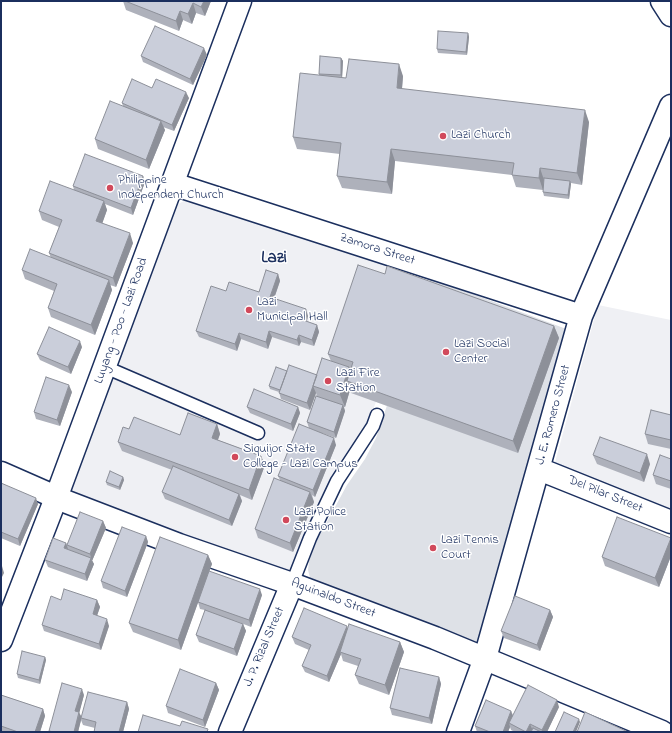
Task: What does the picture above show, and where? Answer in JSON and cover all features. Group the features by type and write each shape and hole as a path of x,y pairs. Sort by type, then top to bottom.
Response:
{"street":[{"name":"Luyang - Poo - Lazi Road","path":"1,640 56,498 240,1"},
{"path":"662,1 671,15"},
{"name":"J. E. Romero Street","path":"458,732 485,658 581,316 671,106"},
{"name":"Zamora Street","path":"173,184 581,316"},
{"name":"Del Pilar Street","path":"539,469 671,522"},
{"name":"Aguinaldo Street","path":"1,473 56,498 179,545 292,584 435,638 662,732"},
{"name":"J. P. Rizal Street","path":"230,732 292,584"}],"lane":[{"path":"105,366 258,433"},
{"name":"J. P. Rizal Street","path":"292,584 310,538 337,482 373,426 377,414"}],"shaded area":[{"path":"184,201 194,202 430,278 387,406 376,402 364,432 324,496 310,522 291,575 75,496 71,490 178,204"},
{"path":"430,278 569,330 480,643 473,642 328,586 310,578 308,570 309,561 317,540 347,485 365,459 376,438"},
{"path":"598,305 671,320 671,514 554,466"}],"building":[{"path":"125,1 204,1 201,7 193,3 188,14 180,11 176,21"},
{"path":"155,26 204,48 190,79 141,56"},
{"path":"438,31 468,33 466,52 437,49"},
{"path":"320,56 341,58 341,75 319,74"},
{"name":"Lazi Church","path":"349,59 399,64 397,88 585,110 577,173 540,168 539,178 512,175 514,163 391,149 387,182 337,176 341,143 293,137 300,73 346,78"},
{"path":"132,79 152,88 156,79 186,92 172,125 122,103"},
{"path":"110,101 161,121 146,160 95,139"},
{"name":"Philippine Independent Church","path":"85,154 143,176 131,208 73,186"},
{"path":"544,178 570,181 568,195 543,192"},
{"path":"50,181 104,201 96,221 130,233 113,278 49,253 62,220 39,211"},
{"path":"30,249 109,280 91,325 48,308 57,284 22,270"},
{"name":"Lazi Social Center","path":"358,265 385,274 387,266 554,326 513,441 347,381 353,362 328,354"},
{"name":"Lazi Municipal Hall","path":"266,270 278,274 270,297 306,309 303,320 317,325 312,340 299,335 297,340 269,331 266,342 239,333 235,344 196,331 211,286 226,291 229,282 259,292"},
{"path":"49,327 80,341 68,367 37,354"},
{"path":"322,358 349,367 340,395 313,386"},
{"path":"289,365 317,375 307,403 279,393"},
{"path":"276,367 287,371 280,390 269,386"},
{"path":"46,377 69,385 57,420 34,412"},
{"path":"254,389 298,407 291,424 247,407"},
{"path":"316,396 343,405 334,432 307,422"},
{"path":"651,410 671,415 671,440 645,434"},
{"path":"188,413 217,424 212,438 261,456 249,490 118,442 123,427 129,429 134,417 180,435"},
{"path":"299,424 334,438 313,490 278,476"},
{"path":"600,437 647,454 640,473 593,455"},
{"path":"660,455 671,459 671,481 653,475"},
{"path":"173,466 239,494 229,520 162,492"},
{"path":"110,471 123,477 119,487 106,482"},
{"name":"Lazi Police Station","path":"274,478 310,492 290,543 255,529"},
{"path":"1,483 36,498 18,539 1,532"},
{"path":"80,512 103,521 90,554 67,545"},
{"path":"617,517 671,538 655,578 602,557"},
{"path":"122,527 146,536 125,591 101,581"},
{"path":"160,537 208,555 178,640 129,623"},
{"path":"53,538 66,543 64,548 91,558 85,574 45,560"},
{"path":"209,571 260,589 249,620 198,602"},
{"path":"64,589 97,600 93,614 107,619 99,644 42,625 51,596 61,600"},
{"path":"515,596 550,610 537,645 501,631"},
{"path":"304,608 347,626 327,676 302,666 311,645 292,637"},
{"path":"205,610 243,624 234,649 196,635"},
{"path":"349,624 400,642 385,685 355,675 361,659 340,652"},
{"path":"22,651 45,657 39,680 17,674"},
{"path":"400,668 439,677 429,718 390,708"},
{"path":"180,669 216,683 203,720 166,706"},
{"path":"62,683 82,689 75,711 79,712 74,732 49,731"},
{"path":"528,685 557,700 542,730 530,724 526,732 509,723"},
{"path":"88,692 127,702 119,732 94,732 96,722 81,718"},
{"path":"1,695 43,709 35,732 18,732 1,726"},
{"path":"486,700 511,711 503,732 490,732 475,726"},
{"path":"564,712 579,719 573,732 555,732"},
{"path":"585,712 626,731 626,732 577,732"},
{"path":"143,715 180,726 182,721 208,729 207,732 138,732"},
{"path":"533,728 541,732 531,732"}],"place":[{"name":"Lazi Church","path":"443,136"},
{"name":"Philippine Independent Church","path":"110,188"},
{"name":"Lazi Municipal Hall","path":"249,310"},
{"name":"Lazi Social Center","path":"446,352"},
{"name":"Lazi Fire Station","path":"328,381"},
{"name":"Siquijor State College - Lazi Campus","path":"235,457"},
{"name":"Lazi Police Station","path":"286,520"},
{"name":"Lazi Tennis Court","path":"433,548"}],"district":[{"name":"Lazi","path":"274,259"}]}
